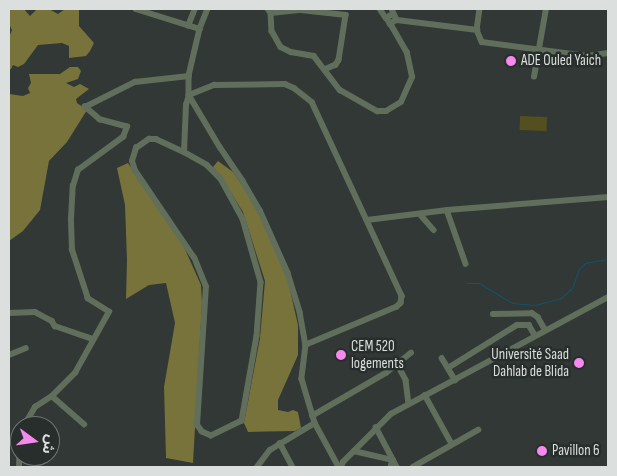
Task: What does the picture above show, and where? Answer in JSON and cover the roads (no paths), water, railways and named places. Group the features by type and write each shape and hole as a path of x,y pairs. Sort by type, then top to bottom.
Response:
{"street":[{"path":"136,9 200,29"},
{"path":"188,26 195,9"},
{"path":"184,152 186,104 189,95 190,76 200,29 208,9"},
{"path":"325,70 336,65 339,60 346,15 336,11 270,11 272,31 281,47 291,52 314,56 340,90 370,109 386,111 401,102 412,78 407,53 380,9"},
{"path":"480,9 477,30 482,42 587,56 608,53"},
{"path":"534,77 546,9"},
{"path":"386,18 392,11 397,20"},
{"path":"390,24 397,20 477,30"},
{"path":"30,416 35,408 52,396 75,373 109,312 88,299 72,250 70,219 73,186 78,170 123,137 127,127 100,120 85,106 135,82 190,76"},
{"path":"189,95 222,83 272,83 294,88 312,102 402,296 401,303 306,345"},
{"path":"189,95 260,210 288,273 300,312 306,345 302,379 315,423 340,467 376,427 391,414 536,336 545,329 608,297"},
{"path":"149,139 156,139 184,152 207,165 221,179 243,219 261,282 257,336 242,421 211,436 202,432 198,425 206,288 194,258 135,171 132,161 136,148 149,139"},
{"path":"367,220 447,210 608,197"},
{"path":"447,210 466,264"},
{"path":"420,214 434,230"},
{"path":"9,313 35,312 52,321 56,326 93,339"},
{"path":"493,314 532,313 538,317 545,329"},
{"path":"448,368 516,325 529,324 536,336"},
{"path":"9,355 26,348"},
{"path":"312,416 398,365 411,353"},
{"path":"442,358 455,380"},
{"path":"398,365 406,380 409,404"},
{"path":"425,395 452,444"},
{"path":"52,396 84,424"},
{"path":"257,467 262,458 280,443 315,423"},
{"path":"376,427 397,467"},
{"path":"413,467 478,430"},
{"path":"280,443 293,467"},
{"path":"354,451 393,460"},
{"path":"390,467 393,460"}],"waterway":[{"path":"466,283 479,283 512,303 535,305 561,298 572,288 579,269 585,263 608,259"}],"place":[{"name":"ADE Ouled Yaich","path":"511,61"},
{"name":"CEM 520 logements","path":"341,355"},
{"name":"Université Saad Dahlab de Blida","path":"579,363"},
{"name":"Pavillon 6","path":"542,451"}]}
